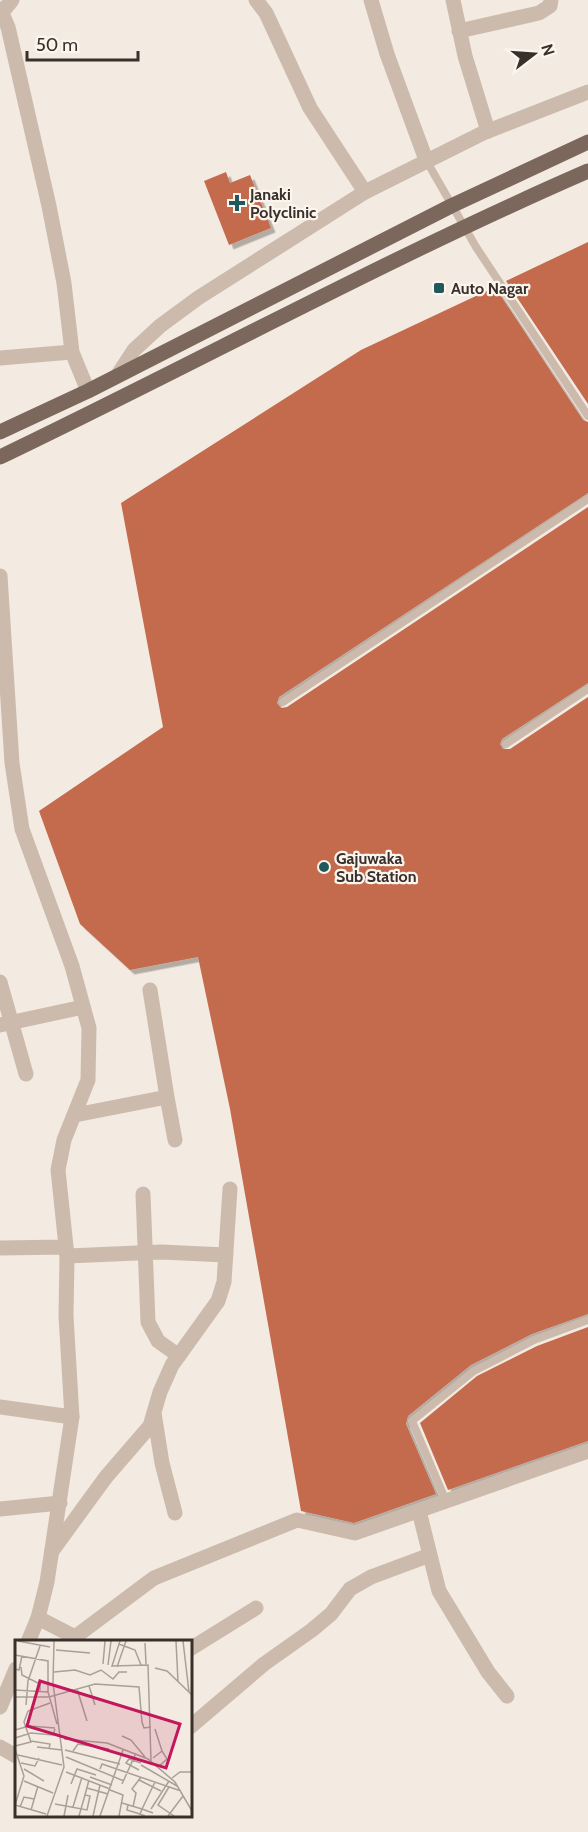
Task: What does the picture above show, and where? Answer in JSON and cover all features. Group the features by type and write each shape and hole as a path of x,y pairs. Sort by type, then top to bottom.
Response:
{"main road":[{"path":"0,432 117,376 451,206 588,142"},
{"path":"0,457 465,228 588,171"}],"street":[{"path":"12,0 1,12 49,206 64,283 72,352 87,391"},
{"path":"256,0 266,13 310,108 365,192"},
{"path":"371,0 387,54 426,160"},
{"path":"453,0 459,31 488,131"},
{"path":"459,31 539,13 550,6 550,0"},
{"path":"117,376 134,350 160,326 198,298 365,192 488,131 588,92"},
{"path":"0,358 72,352"},
{"path":"0,576 12,763 22,829 72,966 89,1028 88,1080 64,1140 58,1170 67,1252 66,1316 72,1417 52,1551 38,1618 28,1640"},
{"path":"0,982 5,1024 26,1074"},
{"path":"150,990 175,1140"},
{"path":"5,1024 83,1007"},
{"path":"75,1115 167,1097"},
{"path":"52,1551 106,1477 150,1426 160,1392 179,1356 218,1301 224,1282 230,1189"},
{"path":"143,1194 146,1301 150,1329 158,1341 179,1356"},
{"path":"0,1248 67,1252 226,1255"},
{"path":"0,1407 72,1417"},
{"path":"154,1413 162,1463 175,1513"},
{"path":"38,1618 78,1639 154,1578 297,1520 355,1533 588,1452"},
{"path":"0,1509 60,1503"},
{"path":"419,1511 439,1591 488,1672 507,1696"},
{"path":"192,1726 238,1684 312,1630 330,1614 350,1589 371,1577 430,1556"},
{"path":"192,1648 256,1608"},
{"path":"0,1707 15,1671"},
{"path":"0,1747 15,1755"}],"lane":[{"path":"426,160 451,206 588,416"},
{"path":"283,702 588,500"},
{"path":"506,744 588,689"},
{"path":"446,1501 412,1421 474,1371 534,1340 588,1320"}],"building":[{"path":"226,172 230,183 250,175 271,228 229,245 204,181"},
{"path":"588,242 588,404 506,281"},
{"name":"Gajuwaka Sub Station","path":"495,287 583,420 588,422 588,493 279,697 277,703 281,708 287,707 588,507 588,683 502,739 500,744 503,749 510,749 588,697 588,1314 532,1334 471,1365 408,1416 406,1424 436,1494 354,1523 301,1511 230,1109 198,957 130,970 80,924 39,811 163,727 121,503 361,350"},
{"path":"588,1327 588,1441 448,1490 420,1423 477,1376 537,1346"}],"place":[{"name":"Janaki Polyclinic","path":"237,203"},
{"name":"Auto Nagar","path":"439,288"},
{"name":"Gajuwaka Sub Station","path":"324,867"}]}
